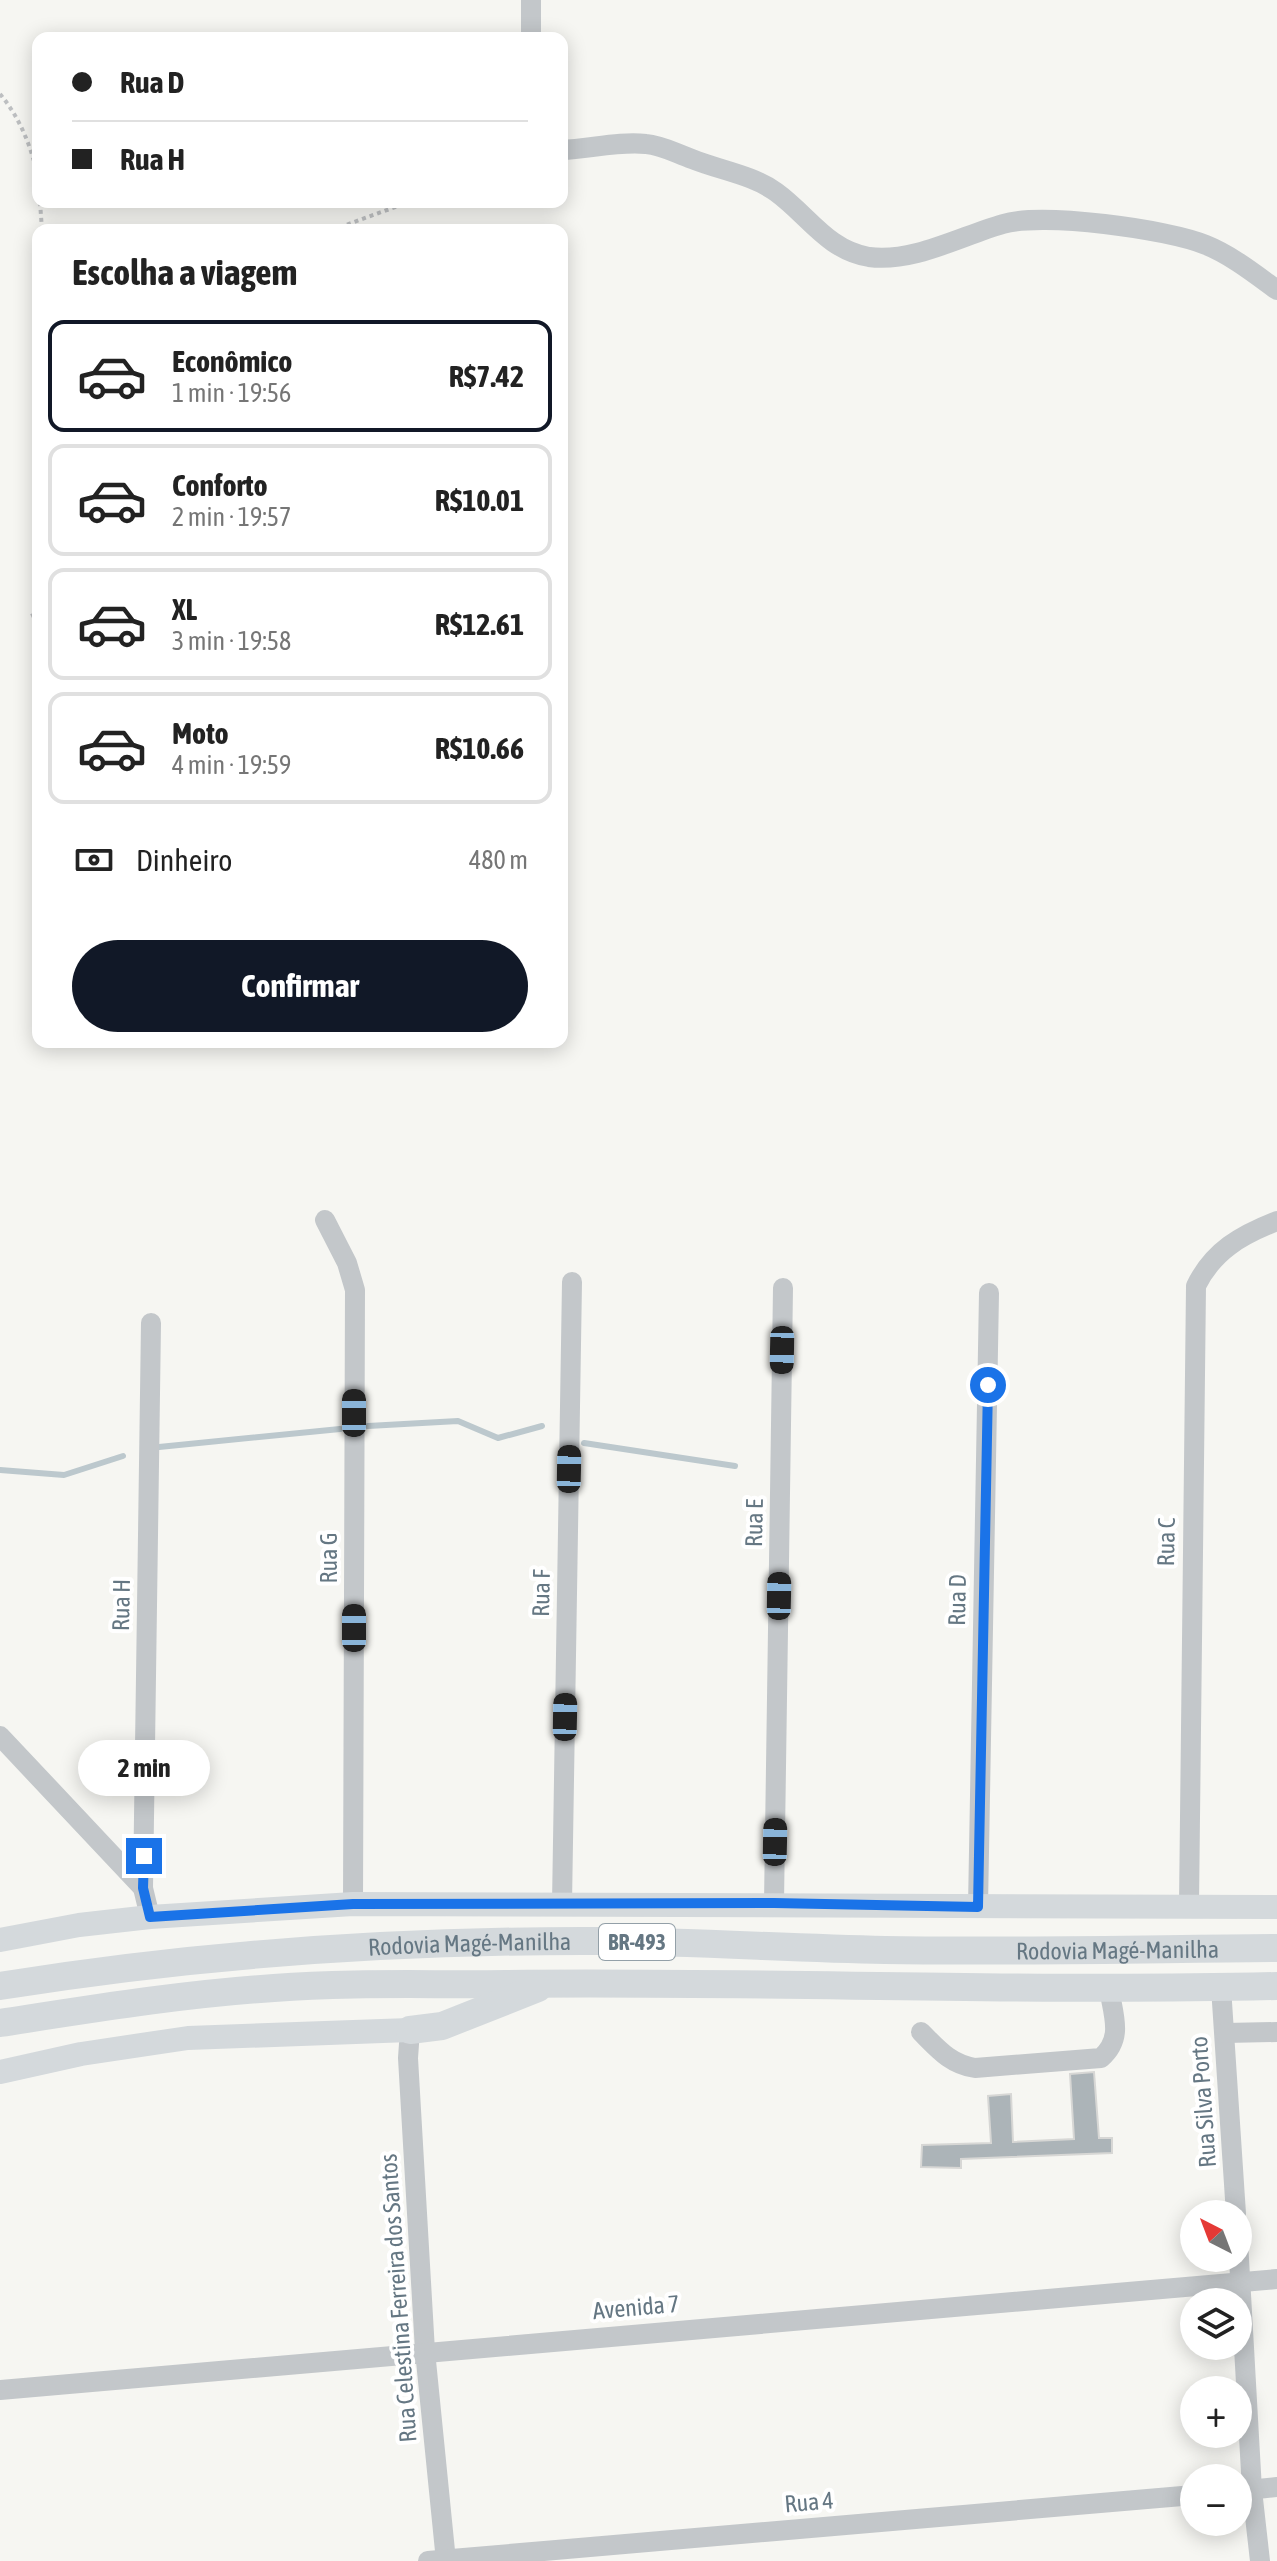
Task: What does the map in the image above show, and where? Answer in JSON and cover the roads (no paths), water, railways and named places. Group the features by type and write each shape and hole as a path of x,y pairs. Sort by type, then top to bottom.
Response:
{"highway":[{"name":"Rodovia Magé-Manilha","path":"0,1986 130,1967 277,1952 389,1945 602,1941 899,1950 1277,1948"},
{"name":"Rodovia Magé-Manilha","path":"0,2023 274,1988 546,1984 1109,1988 1277,1986"},
{"path":"410,2030 442,2026 546,1984"}],"main road":[{"path":"0,1940 79,1925 150,1917 353,1904 1277,1907"},
{"path":"0,2072 81,2054 188,2038 410,2030"}],"street":[{"path":"531,0 531,32"},
{"path":"568,149 634,143 662,147 772,189 834,244 852,253 892,257 1016,220 1051,220 1160,233 1206,245 1236,261 1277,290"},
{"name":"Rua G","path":"325,1220 347,1263 355,1290 353,1904"},
{"name":"Rua C","path":"1189,1906 1196,1286 1204,1270 1231,1244 1251,1231 1277,1221"},
{"name":"Rua F","path":"562,1904 572,1282"},
{"name":"Rua E","path":"774,1903 783,1288"},
{"name":"Rua D","path":"978,1907 989,1293"},
{"name":"Rua H","path":"150,1917 143,1888 151,1323"},
{"path":"0,1736 143,1888"},
{"name":"Rua Silva Porto","path":"1221,1987 1235,2200"},
{"path":"921,2032 948,2059 960,2066 1006,2068 1101,2058 1112,2049 1116,2034 1109,1988"},
{"name":"Rua Celestina Ferreira dos Santos","path":"410,2030 408,2058 440,2560"},
{"path":"1225,2033 1277,2032"},
{"path":"1240,2272 1244,2464"},
{"name":"Avenida 7","path":"0,2390 1277,2279"},
{"path":"1252,2489 1277,2487"},
{"name":"Rua 4","path":"440,2560 1180,2496"},
{"path":"1252,2523 1260,2561"}],"waterway":[{"path":"368,1426 458,1421 498,1438 542,1426"},
{"path":"159,1447 340,1429"},
{"path":"584,1443 735,1466"},
{"path":"0,1470 64,1475 123,1456"}]}
